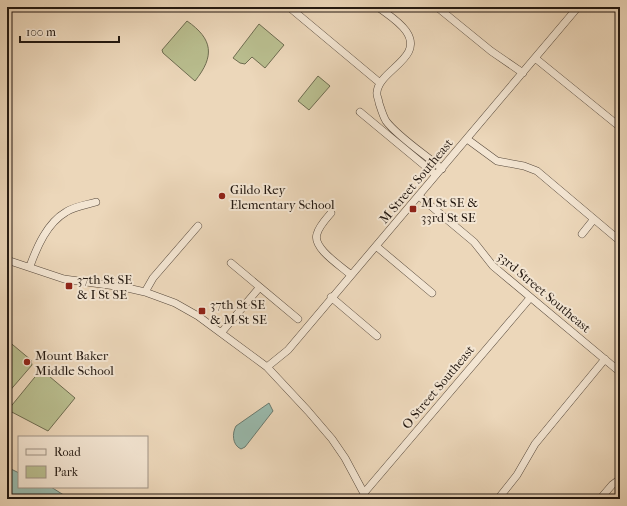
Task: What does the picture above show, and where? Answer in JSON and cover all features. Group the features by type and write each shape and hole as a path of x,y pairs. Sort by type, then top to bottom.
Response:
{"street":[{"path":"289,7 380,83"},
{"path":"378,7 406,30 410,45 405,58 380,83 376,92 386,120 442,168"},
{"path":"437,7 492,51 523,72"},
{"name":"M Street Southeast","path":"267,367 281,357 578,7"},
{"path":"535,58 620,127"},
{"path":"360,112 436,175"},
{"path":"467,139 496,161 524,166 537,171 620,241"},
{"name":"33rd Street Southeast","path":"419,196 474,242 487,260 530,298 620,372"},
{"path":"30,266 44,234 59,217 75,208 96,202"},
{"path":"331,213 318,231 316,240 320,249 351,274"},
{"path":"582,234 594,219"},
{"path":"145,292 153,278 198,226"},
{"path":"376,246 432,293"},
{"path":"7,260 30,266 64,279 123,287 145,292 186,309 267,367 332,439 345,458 365,496"},
{"path":"231,263 259,288 298,319"},
{"path":"221,333 259,288"},
{"path":"331,297 377,336"},
{"name":"O Street Southeast","path":"365,496 530,298"},
{"path":"498,499 517,475 535,444 605,359"},
{"path":"600,499 612,485 620,479"}],"green space":[{"path":"187,21 202,34 208,48 206,64 195,81 163,53 162,50"},
{"path":"259,24 284,45 265,68 252,57 245,64 240,63 233,58"},
{"path":"318,76 330,86 309,110 298,101"},
{"path":"7,340 31,360 32,365 7,394"},
{"path":"43,371 75,398 48,431 8,410 39,372"}],"shaded area":[{"path":"269,403 273,411 245,447 241,449 234,442 234,432 236,426"},
{"path":"7,467 18,472 18,488 53,488 70,499 7,499"}],"place":[{"name":"Gildo Rey Elementary School","path":"222,196"},
{"name":"M St SE & 33rd St SE","path":"413,209"},
{"name":"37th St SE & I St SE","path":"69,286"},
{"name":"37th St SE & M St SE","path":"202,311"},
{"name":"Mount Baker Middle School","path":"27,362"}]}
